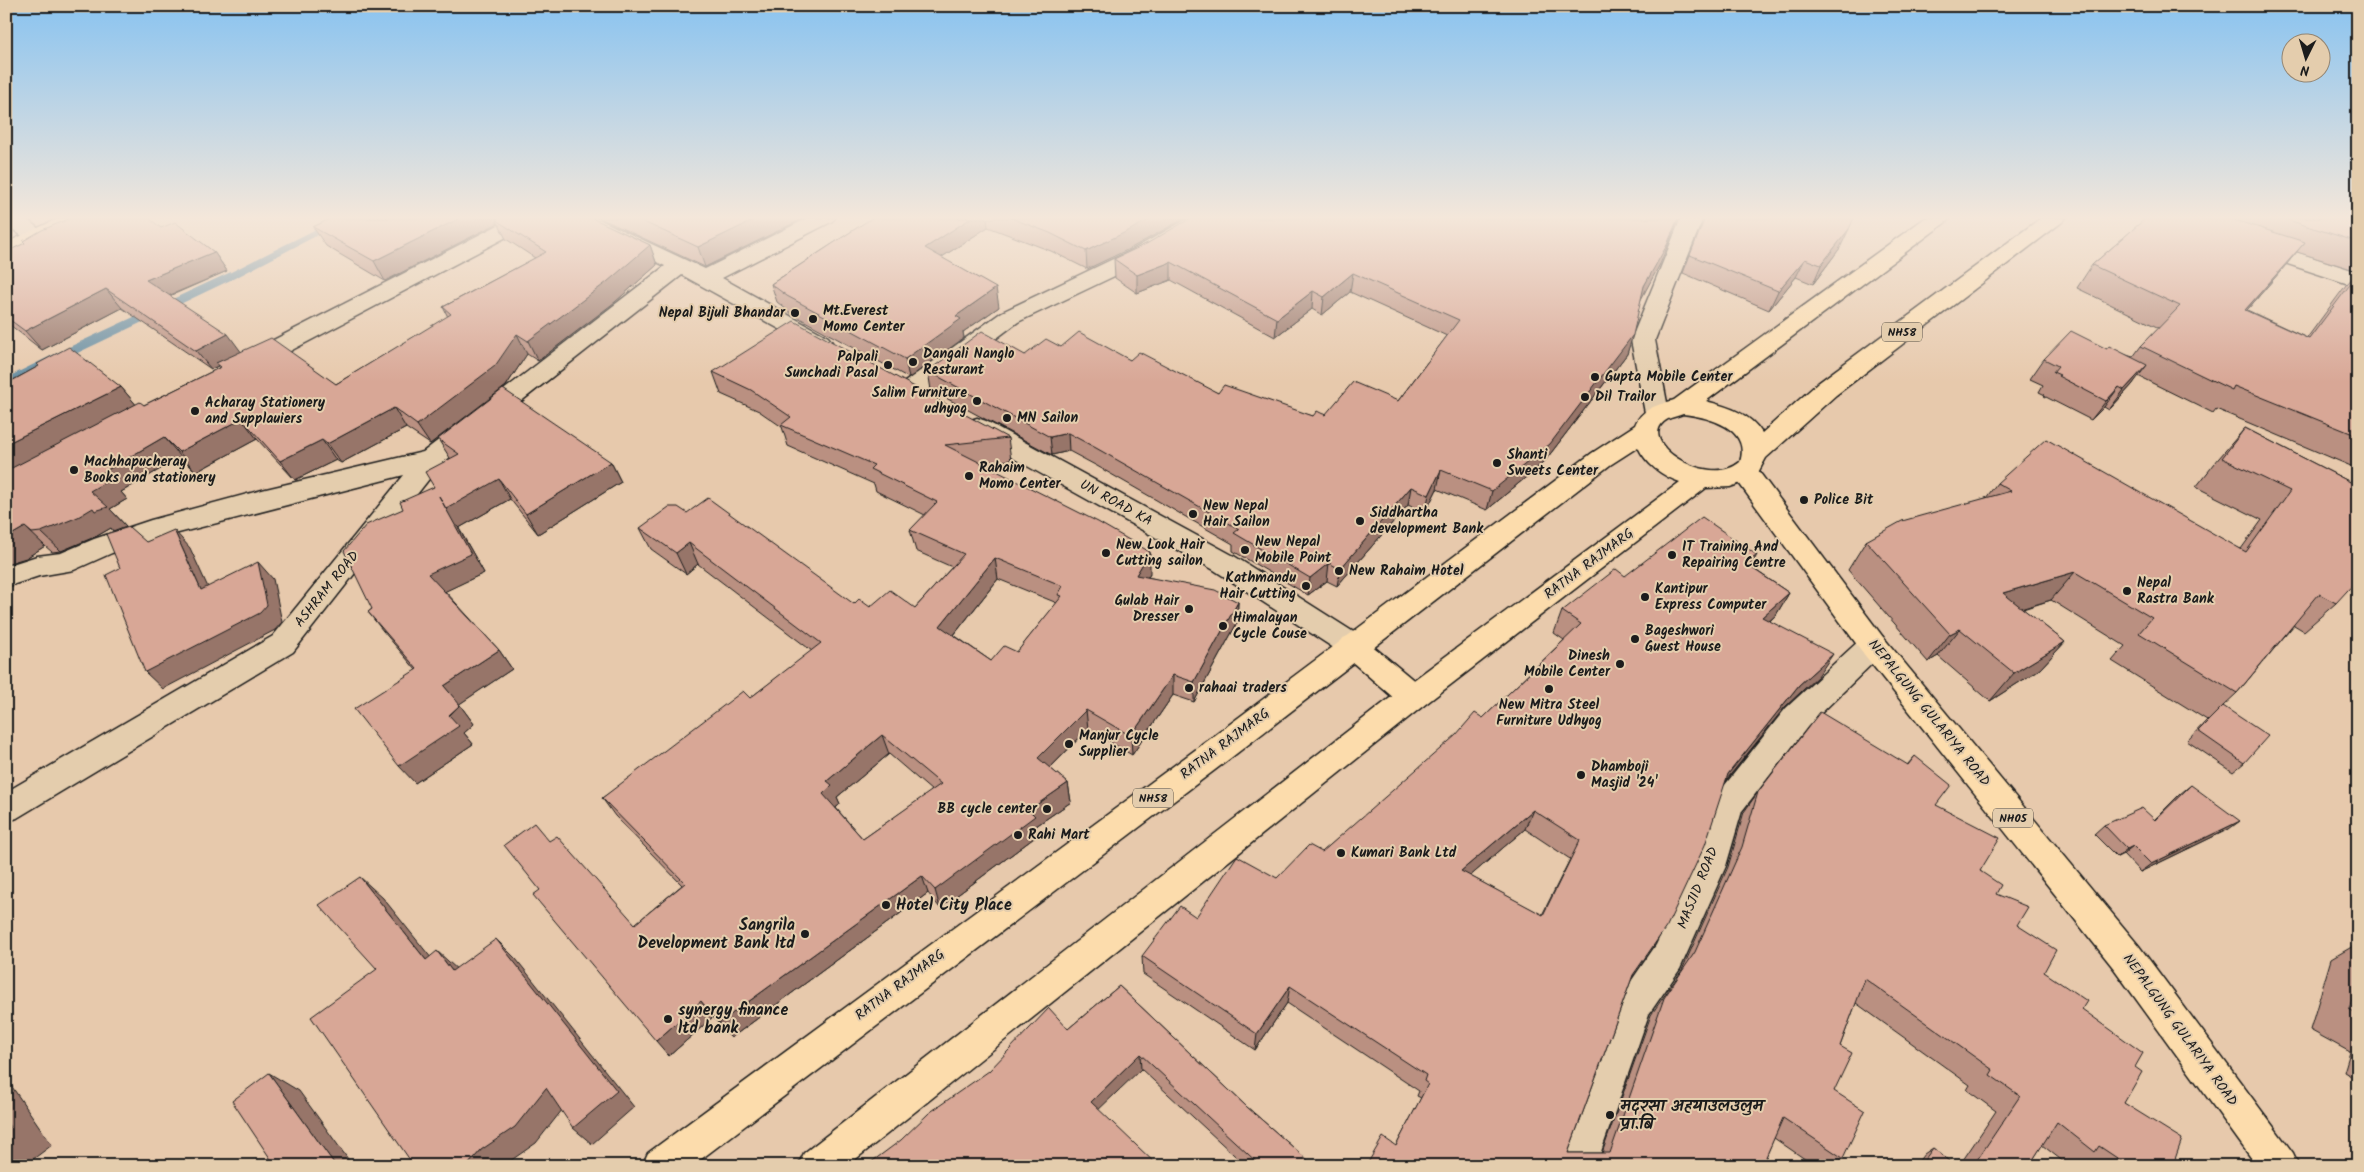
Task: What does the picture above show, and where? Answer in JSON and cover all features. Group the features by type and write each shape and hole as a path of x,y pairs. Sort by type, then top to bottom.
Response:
{"main road":[{"name":"RATNA RAJMARG","path":"1683,406 1865,273"},
{"name":"NH58","path":"1652,422 1647,442 1654,455 1666,466 1682,474 1701,479 1733,478 1827,389 1982,273"},
{"name":"RATNA RAJMARG","path":"660,1166 1221,748 1668,408 1683,406 1708,408 1733,419 1745,429 1753,440 1750,462"},
{"name":"NEPALGUNG GULARIYA ROAD","path":"1750,462 1873,645 2127,958 2280,1166"},
{"name":"RATNA RAJMARG","path":"817,1166 1256,823 1413,697 1701,479"},
{"path":"1353,646 1413,697"}],"street":[{"path":"229,373 422,273"},
{"name":"ASHRAM ROAD","path":"6,808 283,644 431,459 670,273"},
{"path":"693,273 842,353"},
{"path":"703,279 716,273"},
{"path":"911,390 1010,317 1103,273"},
{"path":"1652,422 1643,340 1670,273"},
{"path":"2336,273 2358,280"},
{"name":"UN ROAD KA","path":"954,414 1224,563 1353,646"},
{"path":"6,577 37,566 64,563 151,530 275,496 431,459"},
{"name":"MASJID ROAD","path":"1577,1166 1636,1005 1668,957 1710,866 1728,805 1798,717 1873,645"}],"building":[{"path":"6,273 164,273 146,280 228,334 196,351 106,289 25,331 6,317"},
{"path":"507,273 618,273 528,341 517,334 495,366 417,425 394,408 327,444 322,440 280,461 242,419 179,452 164,437 102,473 109,480 90,491 108,507 95,511 93,508 78,517 41,532 32,533 25,527 6,538 6,471 140,402 144,405 221,367 216,363 271,338 336,384 451,314 443,307"},
{"path":"788,273 969,273 996,288 956,316 961,319 905,359 787,296 771,284"},
{"path":"1191,273 1651,273 1644,286 1633,335 1550,444 1492,491 1441,470 1429,495 1411,487 1340,569 1329,563 1310,578 1234,533 1239,529 1096,448 1068,433 1050,437 928,371 982,331 1025,355 1046,339 1061,347 1079,332 1130,360 1139,352 1218,393 1224,385 1313,416 1317,411 1325,415 1353,382 1398,401 1459,320 1353,273 1324,297 1313,291 1277,319"},
{"path":"1733,273 1793,273 1778,291"},
{"path":"2109,273 2278,273 2245,310 2309,339 2358,274 2358,436 2234,386 2232,390 2141,346 2180,306"},
{"path":"794,321 1008,438 945,445 1098,522 1150,552 1136,575 1215,590 1238,602 1194,682 1173,675 1131,736 1086,710 1038,758 1068,783 1029,810 1035,816 935,890 922,876 719,1023 701,1001 656,1041 533,895 540,890 504,845 534,823 549,841 557,836 635,924 685,883 602,798 743,691 750,698 821,643 689,543 676,553 640,528 669,507 678,507 687,513 708,498 854,604 859,599 870,607 890,590 915,608 964,554 910,530 937,502 870,469 874,465 781,425 791,417 751,390 713,372","holes":["995,558 1063,586 1058,595 1062,596 1017,652 1004,646 991,661 940,626","882,735 941,784 863,839 823,794 832,785 827,781"]},
{"path":"2071,331 2107,349 2109,346 2147,365 2124,390 2119,387 2106,401 2058,376 2060,375 2053,372 2058,366 2044,359"},
{"path":"69,347 121,387 6,444 6,384 39,366 37,364"},
{"path":"503,389 611,462 526,514 499,479 446,509 471,554 428,574 499,650 444,686 460,705 449,715 459,726 399,766 354,709 417,669 368,612 372,609 344,551 366,525 403,509 400,502 434,487 425,472 459,454 438,439"},
{"path":"2245,428 2358,486 2358,579 2336,603 2319,594 2237,693 2139,633 2152,618 2075,572 2003,593 2065,642 2014,673 1960,629 1950,634 1866,541 1902,521 2011,491 1997,483 2046,439 2246,552 2290,491 2222,458"},
{"path":"1702,517 1757,555 1746,564 1789,593 1762,617 1833,654 1799,685 1728,774 1705,845 1667,926 1633,975 1568,1153 1610,1153 1664,998 1695,952 1742,847 1758,792 1820,712 1908,765 1915,756 1951,785 1936,805 2000,838 1980,871 2001,885 1996,894 2028,907 2017,925 2056,950 2044,972 2087,1001 2082,1009 2143,1053 2135,1067 2142,1072 2124,1103 2182,1139 2174,1162 2180,1166 2129,1166 2099,1146 2095,1152 2057,1122 2029,1166 1978,1166 1975,1163 2020,1096 1990,1075 1993,1070 1865,979 1840,1046 1852,1053 1834,1091 1865,1111 1843,1158 1783,1118 1762,1166 1366,1166 1383,1137 1396,1146 1428,1084 1424,1081 1426,1075 1290,986 1257,1034 1142,956 1180,906 1196,917 1237,856 1277,878 1309,845 1322,852 1456,735 1475,713 1483,718 1581,624 1562,611 1616,569 1625,576","holes":["1533,810 1580,840 1543,915 1461,871"]},
{"path":"129,527 146,542 174,530 201,590 258,562 267,605 260,613 145,672 106,575 120,568 106,534"},
{"path":"2223,706 2268,736 2244,763 2198,731"},
{"path":"2191,785 2240,821 2151,864 2133,846 2127,849 2104,825 2142,808 2155,820"},
{"path":"360,877 426,960 437,951 452,971 496,939 617,1091 573,1128 546,1088 515,1127 481,1150 467,1166 402,1166 410,1160 311,1017 377,969 319,905"},
{"path":"2358,979 2358,1014 2349,1009"},
{"path":"1119,986 1247,1107 1310,1162 1307,1166 1261,1166 1140,1054 1091,1102 1158,1166 866,1166 901,1140 929,1113 989,1071 1049,1008 1068,1029"},
{"path":"269,1073 336,1166 267,1166 272,1161 232,1101"},
{"path":"6,1121 10,1127 6,1130"},
{"path":"1933,1148 1955,1166 1920,1166"}],"waterway":[{"path":"6,383 71,350 238,273"}],"place":[{"name":"Nepal Bijuli Bhandar","path":"795,313"},
{"name":"Mt.Everest Momo Center","path":"813,319"},
{"name":"Dangali Nanglo Resturant","path":"913,362"},
{"name":"Palpali Sunchadi Pasal","path":"888,365"},
{"name":"Gupta Mobile Center","path":"1595,377"},
{"name":"Dil Trailor","path":"1585,397"},
{"name":"Salim Furniture udhyog","path":"977,401"},
{"name":"Acharay Stationery and Supplauiers","path":"195,411"},
{"name":"MN Sailon","path":"1007,418"},
{"name":"Shanti Sweets Center","path":"1497,463"},
{"name":"Machhapucheray Books and stationery","path":"74,470"},
{"name":"Rahaim Momo Center","path":"969,476"},
{"name":"Police Bit","path":"1804,500"},
{"name":"New Nepal Hair Sailon","path":"1193,514"},
{"name":"Siddhartha development Bank","path":"1360,521"},
{"name":"New Nepal Mobile Point","path":"1245,550"},
{"name":"New Look Hair Cutting sailon","path":"1106,553"},
{"name":"IT Training And Repairing Centre","path":"1672,555"},
{"name":"New Rahaim Hotel","path":"1339,571"},
{"name":"Kathmandu Hair Cutting","path":"1306,586"},
{"name":"Nepal Rastra Bank","path":"2127,591"},
{"name":"Kantipur Express Computer","path":"1645,597"},
{"name":"Gulab Hair Dresser","path":"1189,609"},
{"name":"Himalayan Cycle Couse","path":"1223,626"},
{"name":"Bageshwori Guest House","path":"1635,639"},
{"name":"Dinesh Mobile Center","path":"1620,664"},
{"name":"rahaai traders","path":"1189,688"},
{"name":"New Mitra Steel Furniture Udhyog","path":"1549,689"},
{"name":"Manjur Cycle Supplier","path":"1069,744"},
{"name":"Dhamboji Masjid '24'","path":"1581,775"},
{"name":"BB cycle center","path":"1047,809"},
{"name":"Rahi Mart","path":"1018,835"},
{"name":"Kumari Bank Ltd","path":"1341,853"},
{"name":"Hotel City Place","path":"886,905"},
{"name":"Sangrila Development Bank ltd","path":"805,934"},
{"name":"synergy finance ltd bank","path":"668,1019"},
{"name":"मदरसा अहयाउलउलुम प्रा.बि","path":"1610,1115"}]}
